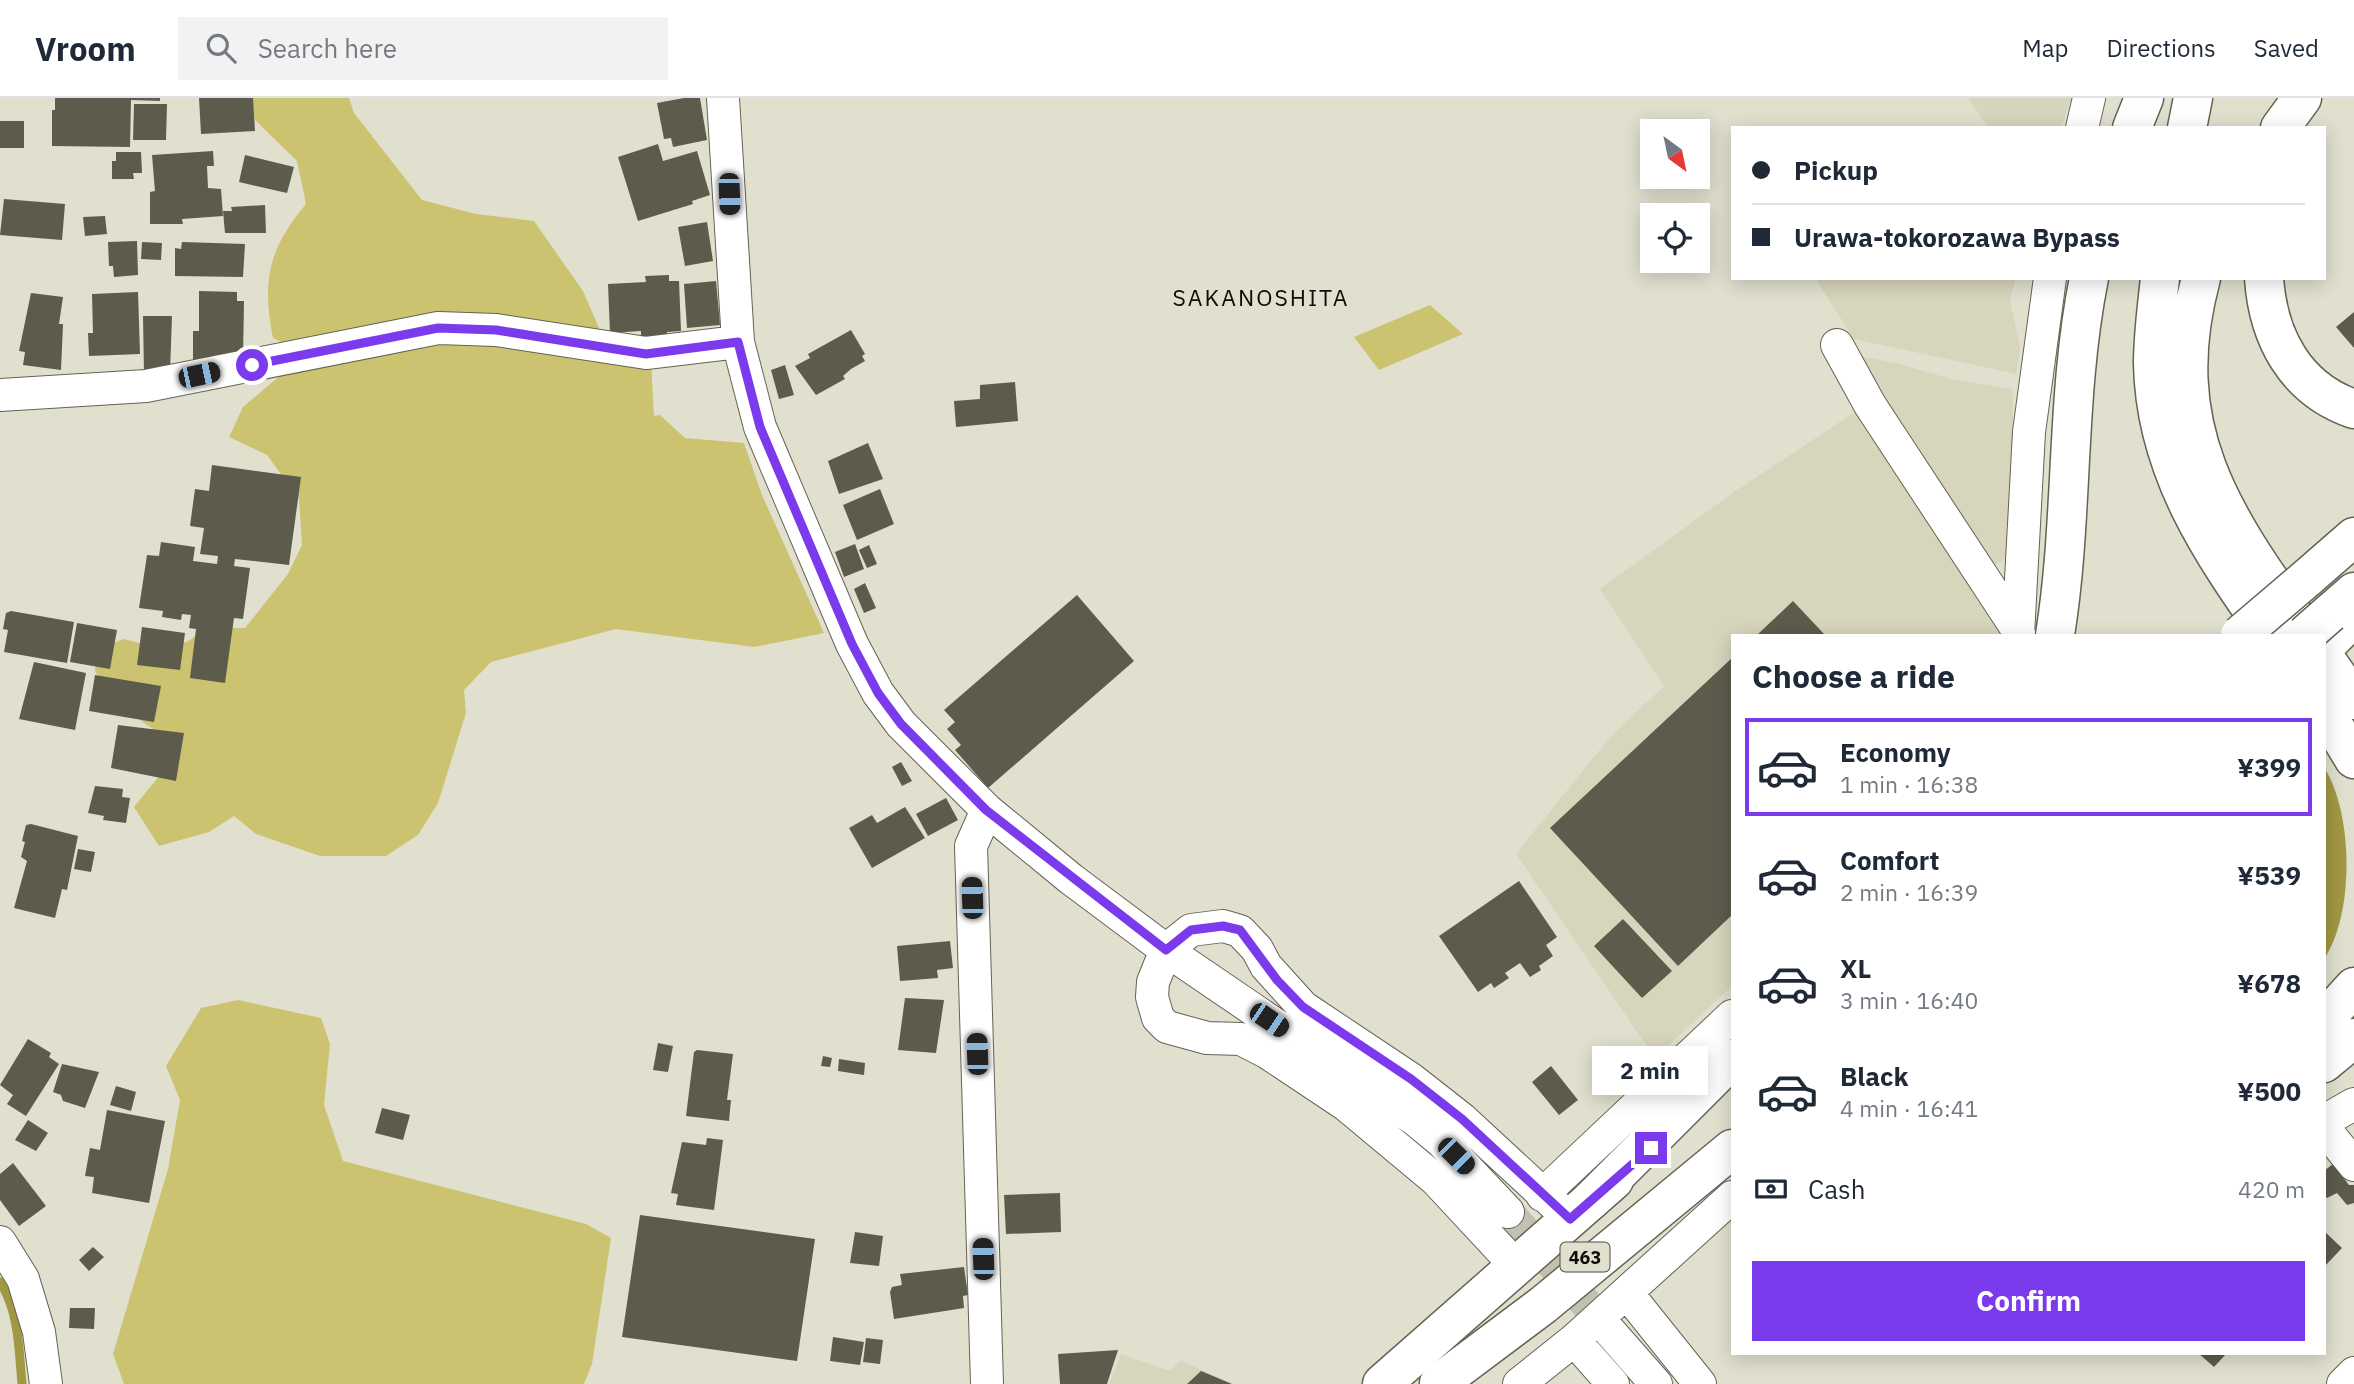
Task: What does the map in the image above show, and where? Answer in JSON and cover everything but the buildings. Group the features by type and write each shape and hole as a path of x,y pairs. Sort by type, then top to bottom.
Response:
{"highway":[{"path":"2133,126 2144,98"},
{"path":"2187,126 2193,98"},
{"path":"2281,126 2302,98"},
{"path":"2310,126 2321,98"},
{"path":"2031,634 2063,566 2072,393 2089,280"},
{"path":"2160,280 2153,364 2157,409 2165,447 2194,518 2233,583 2269,634"},
{"path":"2201,280 2187,346 2189,395 2202,459 2235,528 2330,628 2354,700"},
{"path":"2264,280 2266,307 2287,359 2307,383 2328,398 2354,408"},
{"path":"2241,634 2354,537"},
{"path":"2326,713 2354,759"},
{"path":"2326,1018 2354,987"},
{"path":"2326,1061 2354,1038"},
{"path":"1567,1205 1731,1060"},
{"name":"463","path":"1382,1384 1516,1266 1567,1205 1731,1078"},
{"name":"463","path":"1439,1384 1731,1132"},
{"path":"1439,1384 1543,1305 1731,1150"}],"street":[{"path":"723,98 738,342 760,427 863,668 901,724 986,810 1166,950 1414,1119 1442,1142 1508,1212"},
{"path":"2083,126 2090,98"},
{"path":"2031,634 2030,419 2050,280"},
{"path":"0,394 146,386 438,328 496,330 646,354 738,342"},
{"path":"1837,345 1870,405 2031,634"},
{"path":"986,810 971,846 987,1384"},
{"path":"1516,1266 1436,1180 1346,1105 1252,1044 1229,1037 1190,1036 1167,1027 1158,1018 1152,997 1153,982 1166,950 1191,930 1223,926 1240,930 1277,980 1303,1007 1421,1087 1567,1205 1731,1017"},
{"path":"2326,1120 2354,1104"},
{"path":"2326,1130 2354,1165"},
{"path":"1518,1384 1574,1340 1731,1198"},
{"path":"0,1241 23,1279 38,1332 46,1384"},
{"path":"1627,1293 1700,1384"},
{"path":"1606,1327 1656,1384"},
{"path":"1574,1340 1613,1384"},
{"path":"2343,1384 2354,1373"}],"shaded area":[{"path":"251,98 349,98 354,113 422,200 476,214 534,221 583,291 602,335 483,317 412,316 359,329 440,334 651,362 654,416 660,415 685,438 744,443 762,495 824,633 754,647 616,629 491,662 464,690 466,713 438,803 418,835 386,856 320,856 256,834 234,816 209,832 159,846 134,807 181,749 116,703 95,671 98,649 124,639 154,647 187,642 206,628 245,628 288,574 302,545 299,499 267,455 229,437 243,407 282,374 289,346 273,338 268,299 271,266 283,236 306,204 297,161 255,120"},
{"path":"1968,98 2071,98 2062,126 1987,126"},
{"path":"1816,280 2015,280 2010,301 2020,347 2016,374 1854,339"},
{"path":"1430,305 1463,334 1379,370 1354,337"},
{"path":"1859,356 1896,363 1955,380 2013,389 2012,555 1990,568 1890,417"},
{"path":"1864,406 2003,634 1731,634 1731,987 1655,1058 1516,854 1610,737 1664,686 1600,589 1734,492"},
{"path":"2326,771 2341,811 2345,837 2345,892 2334,940 2326,955"},
{"path":"238,1000 321,1018 330,1044 324,1105 343,1161 586,1224 611,1238 592,1364 584,1384 124,1384 113,1354 168,1169 180,1100 166,1066 201,1008"},
{"path":"1121,1354 1170,1371 1181,1360 1232,1384 1109,1384"}],"waterway":[{"path":"0,1282 15,1318 22,1384"}],"tunnel":[{"path":"1508,1212 1606,1327"}],"district":[{"name":"SAKANOSHITA","path":"1261,297"}],"route":[{"path":"252,365 438,328 496,330 646,354 738,342 760,427 863,668 901,724 986,810 1071,879 1166,950 1191,930 1208,926 1240,930 1257,949 1277,980 1303,1007 1411,1079 1462,1119 1570,1219 1651,1148"}]}
